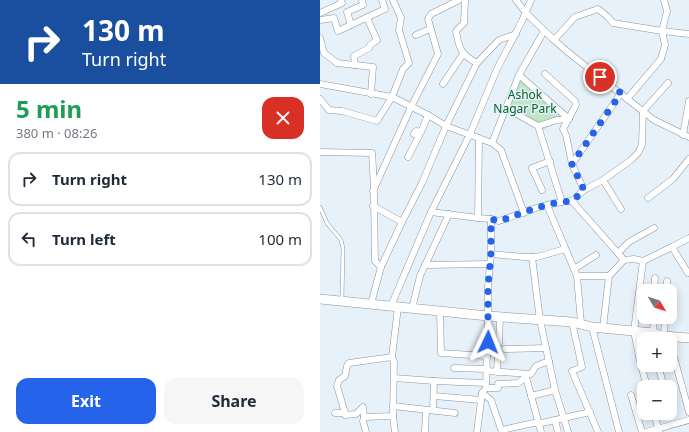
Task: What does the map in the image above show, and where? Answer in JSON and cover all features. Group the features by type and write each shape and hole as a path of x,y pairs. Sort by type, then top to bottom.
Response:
{"street":[{"path":"320,13 342,3 341,0"},
{"path":"351,25 347,12 363,5 362,0"},
{"path":"320,20 334,18 338,31 385,9 382,0"},
{"path":"320,99 329,110 342,110 377,121 392,98 403,69 409,62 399,30 401,18 393,0"},
{"path":"373,191 411,107 438,54 428,19 432,14 459,0"},
{"path":"465,0 464,23 456,31 457,40 463,54 477,63"},
{"path":"516,0 526,13 554,40 627,99 654,120 686,136 689,102"},
{"path":"395,432 393,416 394,362 392,356 395,307 431,212 470,134 497,69 516,34 531,0"},
{"path":"627,99 661,59 666,45 662,32 667,11 664,0"},
{"path":"554,40 575,17 598,9 613,23 662,32 689,34"},
{"path":"355,65 354,56 369,48 370,45 377,40 367,18"},
{"path":"416,34 430,29"},
{"path":"492,144 519,75 544,31"},
{"path":"371,304 381,267 422,183 446,126 477,63 499,40 516,34"},
{"path":"320,38 324,53 337,63 373,67 371,94"},
{"path":"443,84 463,54"},
{"path":"545,74 575,101 576,105 563,129 566,135 572,164 584,190"},
{"path":"519,75 569,119"},
{"path":"431,212 499,221 547,205 572,201 584,190 603,180 631,160 638,153 642,146 643,111 668,83"},
{"path":"320,84 392,98 428,115 446,126 470,134 492,144 501,150 524,213"},
{"path":"572,164 621,93"},
{"path":"506,108 538,126 550,160 562,202"},
{"path":"408,157 419,136 414,134 416,131 421,132 428,115"},
{"path":"538,126 557,120 569,119"},
{"path":"478,218 479,138"},
{"path":"320,152 372,153 374,176 373,206 375,261 381,267"},
{"path":"648,198 673,179 689,159"},
{"path":"542,190 532,168 550,160"},
{"path":"603,180 621,209"},
{"path":"572,201 624,260"},
{"path":"547,205 578,276 576,322 582,367 572,371 598,432"},
{"path":"373,206 402,222"},
{"path":"412,309 420,276 449,214"},
{"path":"478,432 478,422 487,370 491,219"},
{"path":"618,253 629,242 654,228"},
{"path":"603,328 608,276 624,260 634,259 644,261 688,240"},
{"path":"672,247 688,273"},
{"path":"491,254 532,257 565,249"},
{"path":"574,269 596,255"},
{"path":"532,257 540,320 555,390 568,432"},
{"path":"644,261 634,331 645,380"},
{"path":"424,266 490,264"},
{"path":"578,276 608,276"},
{"path":"655,278 655,284"},
{"path":"320,299 440,312 576,322 592,327 634,331 653,332 654,324"},
{"path":"440,312 441,353 487,356"},
{"path":"499,343 500,317"},
{"path":"592,327 619,432"},
{"path":"677,338 689,338"},
{"path":"506,349 546,348"},
{"path":"498,352 498,372"},
{"path":"344,413 337,386 339,380 346,376 348,369 347,366 349,363 392,356"},
{"path":"454,368 531,374 536,366 549,361"},
{"path":"677,372 689,412"},
{"path":"434,396 484,391 498,388 498,384 518,383 526,377 541,432"},
{"path":"394,378 434,381 484,391 491,400 502,431 564,419 590,412"},
{"path":"425,432 434,396 434,381"},
{"path":"682,386 689,383"},
{"path":"531,396 555,390"},
{"path":"631,395 642,432"},
{"path":"393,406 455,413"},
{"path":"334,413 344,413 346,415 356,414 363,407 363,421 366,432"},
{"path":"364,417 393,416"},
{"path":"555,420 558,432"},
{"path":"656,420 659,430"},
{"path":"646,432 659,430 689,420"}],"lane":[{"path":"320,207 325,219 340,240 343,248 342,301"},
{"path":"320,219 325,219"}],"green space":[{"name":"Ashok Nagar Park","path":"521,80 563,119 543,130 538,123 508,108 518,82"}],"route":[{"path":"488,342 488,287 491,254 491,219 499,221 547,205 572,201 584,190 572,164 621,93 600,77"}]}
